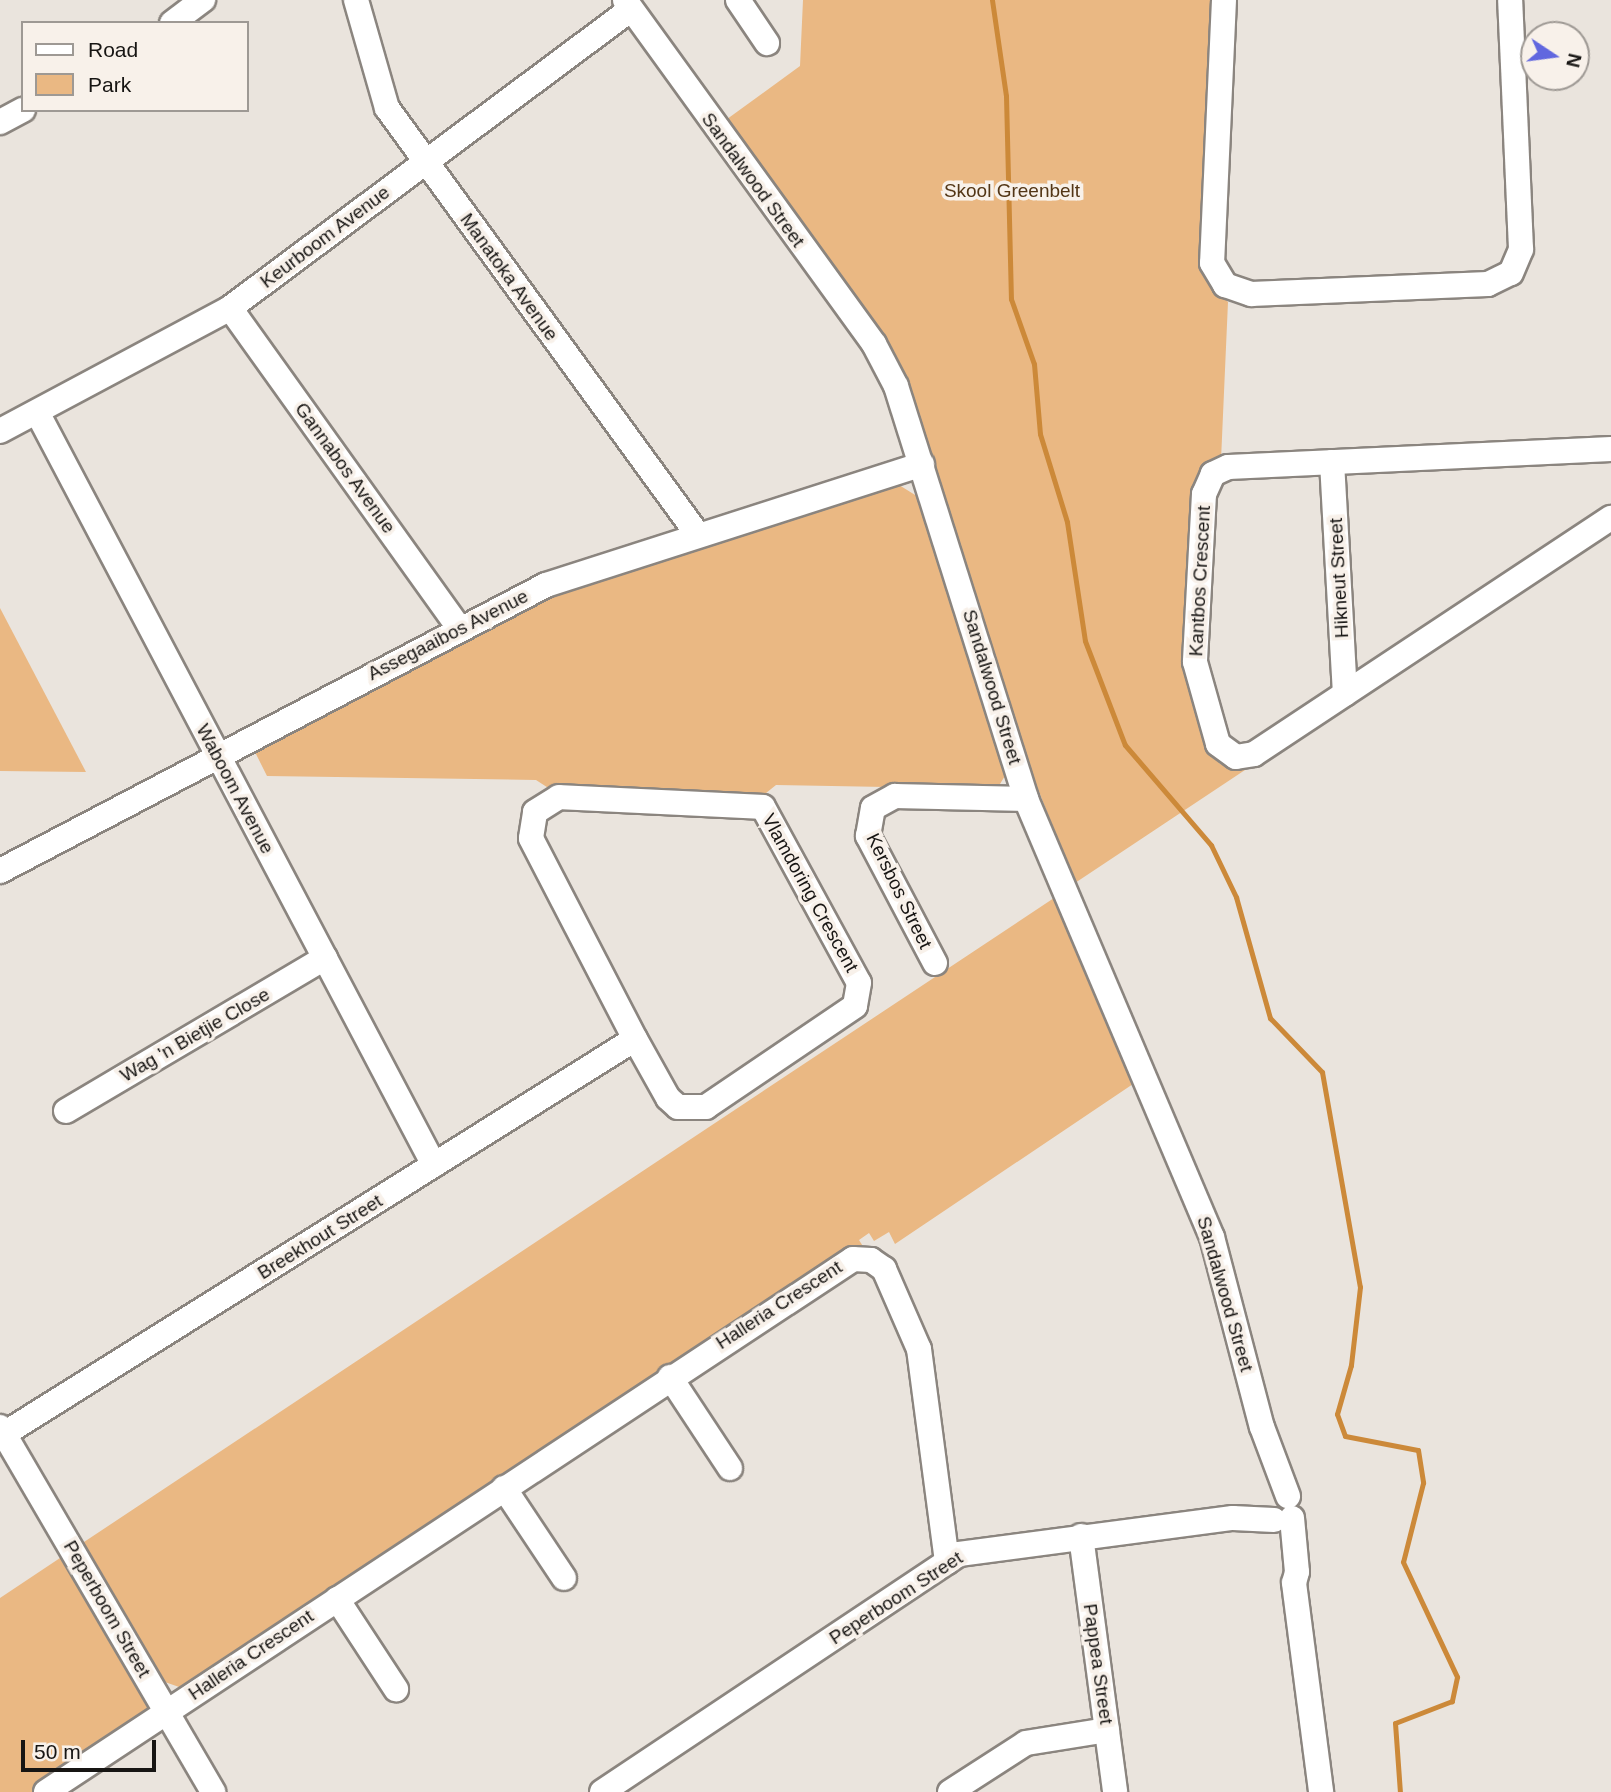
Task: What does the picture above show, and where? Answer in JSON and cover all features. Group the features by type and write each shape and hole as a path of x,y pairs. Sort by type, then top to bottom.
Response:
{"street":[{"path":"175,21 203,0"},
{"name":"Manatoka Avenue","path":"356,0 383,97 425,163 698,535"},
{"path":"738,0 767,43"},
{"path":"1224,0 1212,255 1215,271 1225,285 1251,294 1488,284 1511,273 1521,249 1510,0"},
{"name":"Keurboom Avenue","path":"0,431 230,308 425,163 627,5"},
{"name":"Sandalwood Street","path":"627,5 874,344 897,386 1026,799 1205,1216 1262,1427 1279,1509 1297,1572 1294,1583 1321,1792"},
{"path":"0,122 21,111"},
{"name":"Gannabos Avenue","path":"230,308 459,628"},
{"name":"Waboom Avenue","path":"37,412 434,1165"},
{"name":"Kantbos Crescent","path":"1611,449 1228,467 1209,480 1195,662 1218,744 1236,757 1254,754 1611,518"},
{"name":"Hikneut Street","path":"1332,462 1345,694"},
{"name":"Assegaaibos Avenue","path":"0,871 459,628 546,585 922,464"},
{"name":"Kersbos Street","path":"935,963 868,836 869,815 877,803 895,796 1026,799"},
{"name":"Vlamdoring Crescent","path":"559,797 758,804 771,816 859,983 855,1006 698,1110 673,1103 635,1039 531,838 535,812 559,797"},
{"name":"Wag 'n Bietjie Close","path":"66,1111 325,958"},
{"name":"Breekhout Street","path":"2,1431 635,1039"},
{"name":"Halleria Crescent","path":"46,1792 844,1262 862,1258 878,1263 889,1276 919,1349 947,1562"},
{"path":"670,1377 730,1468"},
{"name":"Peperboom Street","path":"2,1431 214,1792"},
{"path":"504,1488 564,1578"},
{"name":"Peperboom Street","path":"602,1792 947,1562 973,1549 1233,1518 1279,1509"},
{"name":"Pappea Street","path":"1081,1536 1115,1792"},
{"path":"337,1599 396,1689"},
{"path":"950,1792 1026,1743 1107,1730"}],"green space":[{"name":"Skool Greenbelt","path":"803,0 1212,0 1200,255 1209,285 1228,302 1221,460 1207,469 1207,743 1220,764 1245,770 1075,883 1032,774 904,375 876,327 723,122 800,66"},
{"path":"899,485 920,498 1006,774 997,789 776,785 761,797 553,791 536,780 267,776 253,748 527,603"},
{"path":"0,608 86,772 0,771"},
{"path":"1057,896 1136,1082 895,1244 889,1232 874,1241 869,1233 859,1240 864,1248 182,1688 162,1681 81,1544"},
{"path":"63,1556 152,1708 36,1792 0,1792 0,1598"}],"waterway":[{"path":"992,0 1006,96 1011,299 1034,364 1040,434 1067,522 1085,641 1125,745 1211,845 1236,897 1270,1018 1322,1072 1360,1287 1351,1365 1337,1414 1345,1436 1418,1450 1423,1483 1403,1562 1457,1677 1452,1701 1395,1723 1400,1792"}]}
